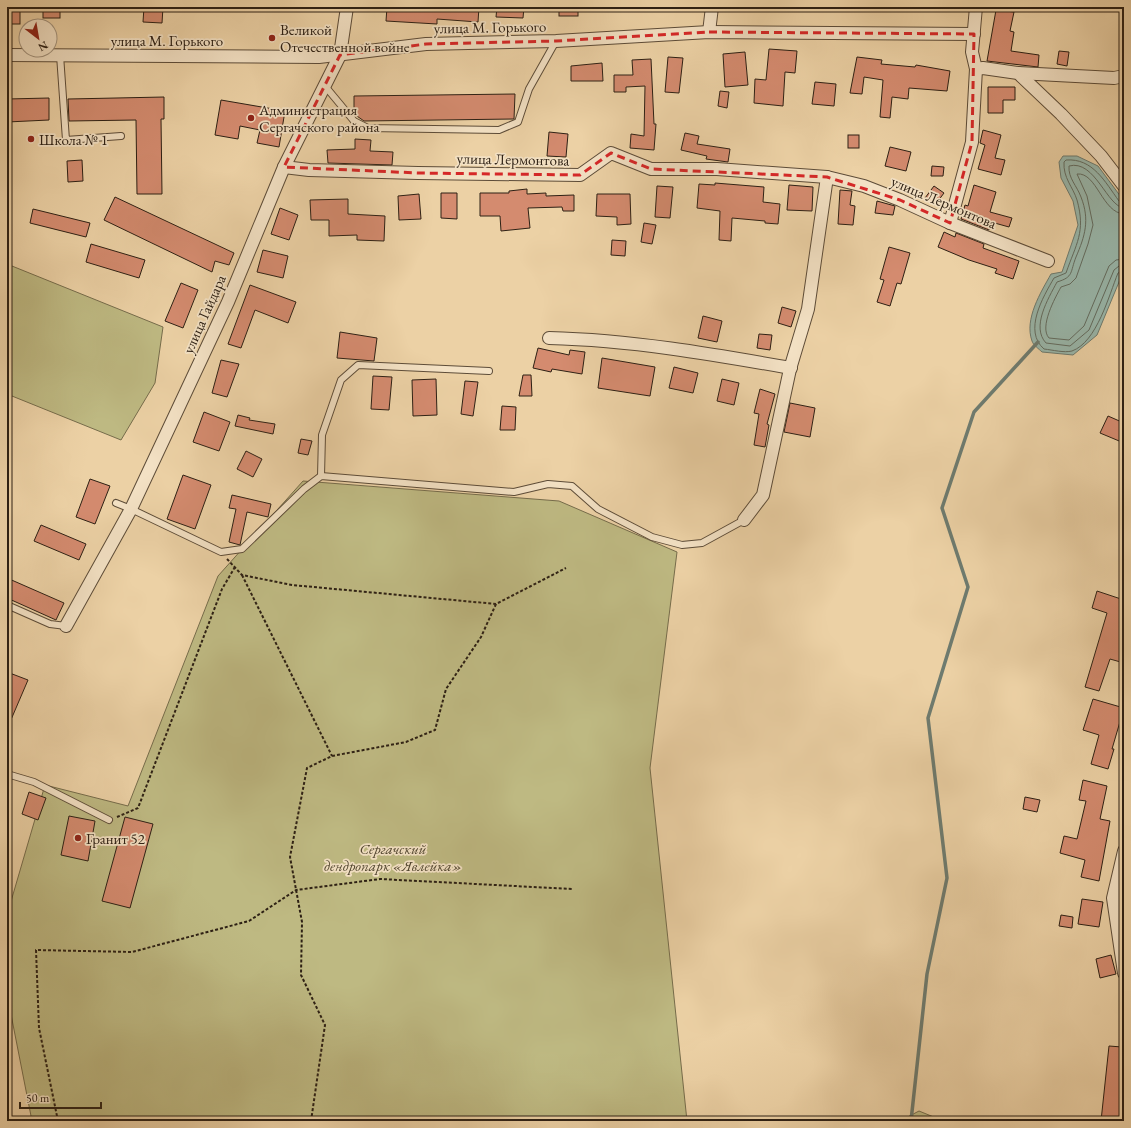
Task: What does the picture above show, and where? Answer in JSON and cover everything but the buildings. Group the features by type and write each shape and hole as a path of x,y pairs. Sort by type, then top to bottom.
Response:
{"street":[{"name":"улица Гайдара","path":"66,626 131,509 228,302 284,167 316,100 325,86 340,55 347,7"},
{"path":"709,32 712,7"},
{"path":"950,223 972,142 976,69 972,52 976,7"},
{"name":"улица М. Горького","path":"7,54 319,57 426,44 556,41 709,32 974,34"},
{"path":"976,69 984,68 1018,73 1114,78 1124,76"},
{"path":"1018,73 1061,114 1101,156 1124,186"},
{"name":"улица Лермонтова","path":"284,167 309,170 418,174 580,175 611,153 651,169 717,169 827,177 864,186 900,200 950,223 1048,261"},
{"path":"744,520 763,495 791,368 808,310 827,177"},
{"path":"549,338 594,339 682,349 791,368"},
{"path":"1124,851 1113,898 1124,973"}],"lane":[{"path":"325,86 354,121 368,128 499,130 518,122 529,89 556,41"},
{"path":"60,55 66,140 121,136"},
{"path":"322,476 322,434 340,380 358,366 489,371"},
{"path":"116,503 221,552 242,549 304,489 322,476 514,492 548,484 572,486 598,509 652,537 682,545 702,543 744,520"},
{"path":"7,605 50,624 66,626"},
{"path":"7,774 34,782 109,820"}],"path":[{"path":"221,552 242,575 332,756"},
{"path":"109,820 138,808 222,589 235,567"},
{"path":"242,575 292,585 496,604 566,568"},
{"path":"311,1121 325,1025 301,975 302,922 290,857 307,768 332,756 406,742 435,730 446,689 480,637 496,604"},
{"path":"58,1121 39,1028 36,950 132,952 249,921 296,890 380,880 572,889"}],"highlighted area":[{"path":"709,32 974,34 972,142 950,223 900,200 827,177 651,169 611,153 580,175 418,173 284,167 340,55 426,44 556,41"}],"green space":[{"path":"7,264 163,327 155,383 121,440 7,394"},
{"name":"Сергачский дендропарк «Явлейка»","path":"303,481 559,501 677,552 650,768 687,1121 32,1121 7,994 7,915 45,785 128,806 218,576"},
{"path":"919,1111 941,1120 942,1121 900,1121"}],"water":[{"path":"1063,156 1077,156 1098,166 1124,201 1124,270 1097,335 1073,355 1042,352 1033,342 1030,333 1032,315 1038,297 1051,274 1062,272 1078,225 1073,201 1061,178 1059,162"}],"waterway":[{"path":"911,1121 927,974 947,878 928,718 968,587 942,508 974,412 1038,342"}],"place":[{"name":"Великой Отечественной войне","path":"272,38"},
{"name":"Администрация Сергачского района","path":"251,118"},
{"name":"Школа № 1","path":"31,139"},
{"name":"Гранит 52","path":"78,838"}]}
